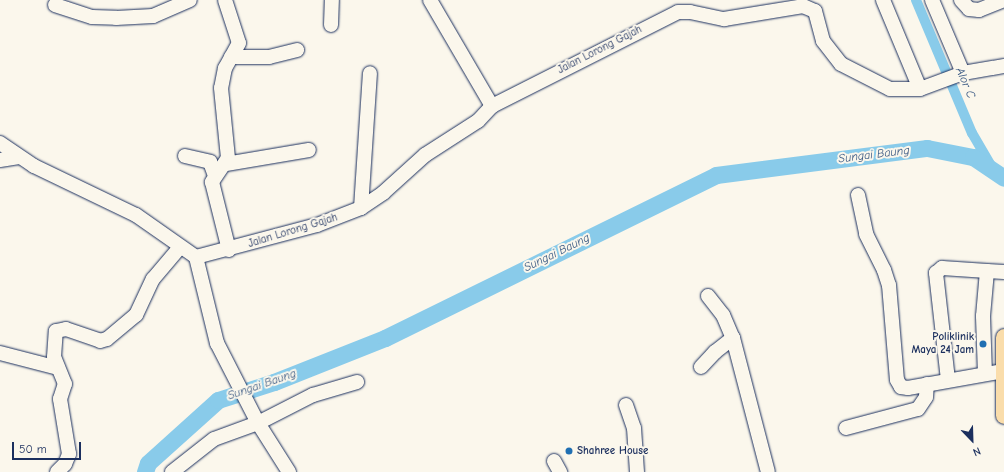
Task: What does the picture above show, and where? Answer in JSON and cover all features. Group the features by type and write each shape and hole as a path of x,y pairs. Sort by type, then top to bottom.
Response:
{"main road":[{"path":"1004,337 1004,416"}],"street":[{"path":"54,5 92,17 116,18 153,16 190,0"},
{"path":"225,0 239,43 225,68 221,88 226,164"},
{"path":"331,26 332,0"},
{"path":"430,0 492,106"},
{"path":"883,0 925,87"},
{"path":"932,0 960,74"},
{"path":"961,0 969,10 979,10 1004,0"},
{"name":"Jalan Lorong Gajah","path":"196,257 229,250 334,220 360,208 383,193 425,155 478,121 492,106 671,14 686,11 724,19 797,5 815,12 823,41 841,64 890,89 925,87 960,74 1004,66"},
{"path":"231,57 269,57 297,50"},
{"path":"360,208 370,73"},
{"path":"0,143 19,157 136,216 196,257 210,320 218,343 258,423 290,472"},
{"path":"215,176 226,164 309,150"},
{"path":"185,156 210,162 215,176 214,192 229,250"},
{"path":"0,160 19,157"},
{"path":"858,195 866,234 884,270 889,285 897,380 901,387 908,388 1003,371"},
{"path":"57,472 65,464 68,454 60,399 66,384 54,357 56,331 66,329 100,341 107,339 136,316 153,279 180,247"},
{"path":"948,380 936,273 942,268 1004,272"},
{"path":"985,374 983,316 987,271"},
{"path":"708,296 724,316 733,338 768,472"},
{"path":"701,367 715,352 733,338"},
{"path":"0,353 58,368"},
{"path":"172,472 214,439 258,423 313,395 357,382"},
{"path":"846,428 918,409 926,397 927,384"},
{"path":"626,405 634,428 637,472"}],"waterway":[{"name":"Alor C","path":"916,0 972,133 996,174"},
{"name":"Sungai Baung","path":"145,472 148,463 218,400 274,382 385,338 716,175 927,148 973,157 1004,178"}],"place":[{"name":"Poliklinik Maya 24 Jam","path":"983,344"},
{"name":"Shahree House","path":"569,451"}]}
